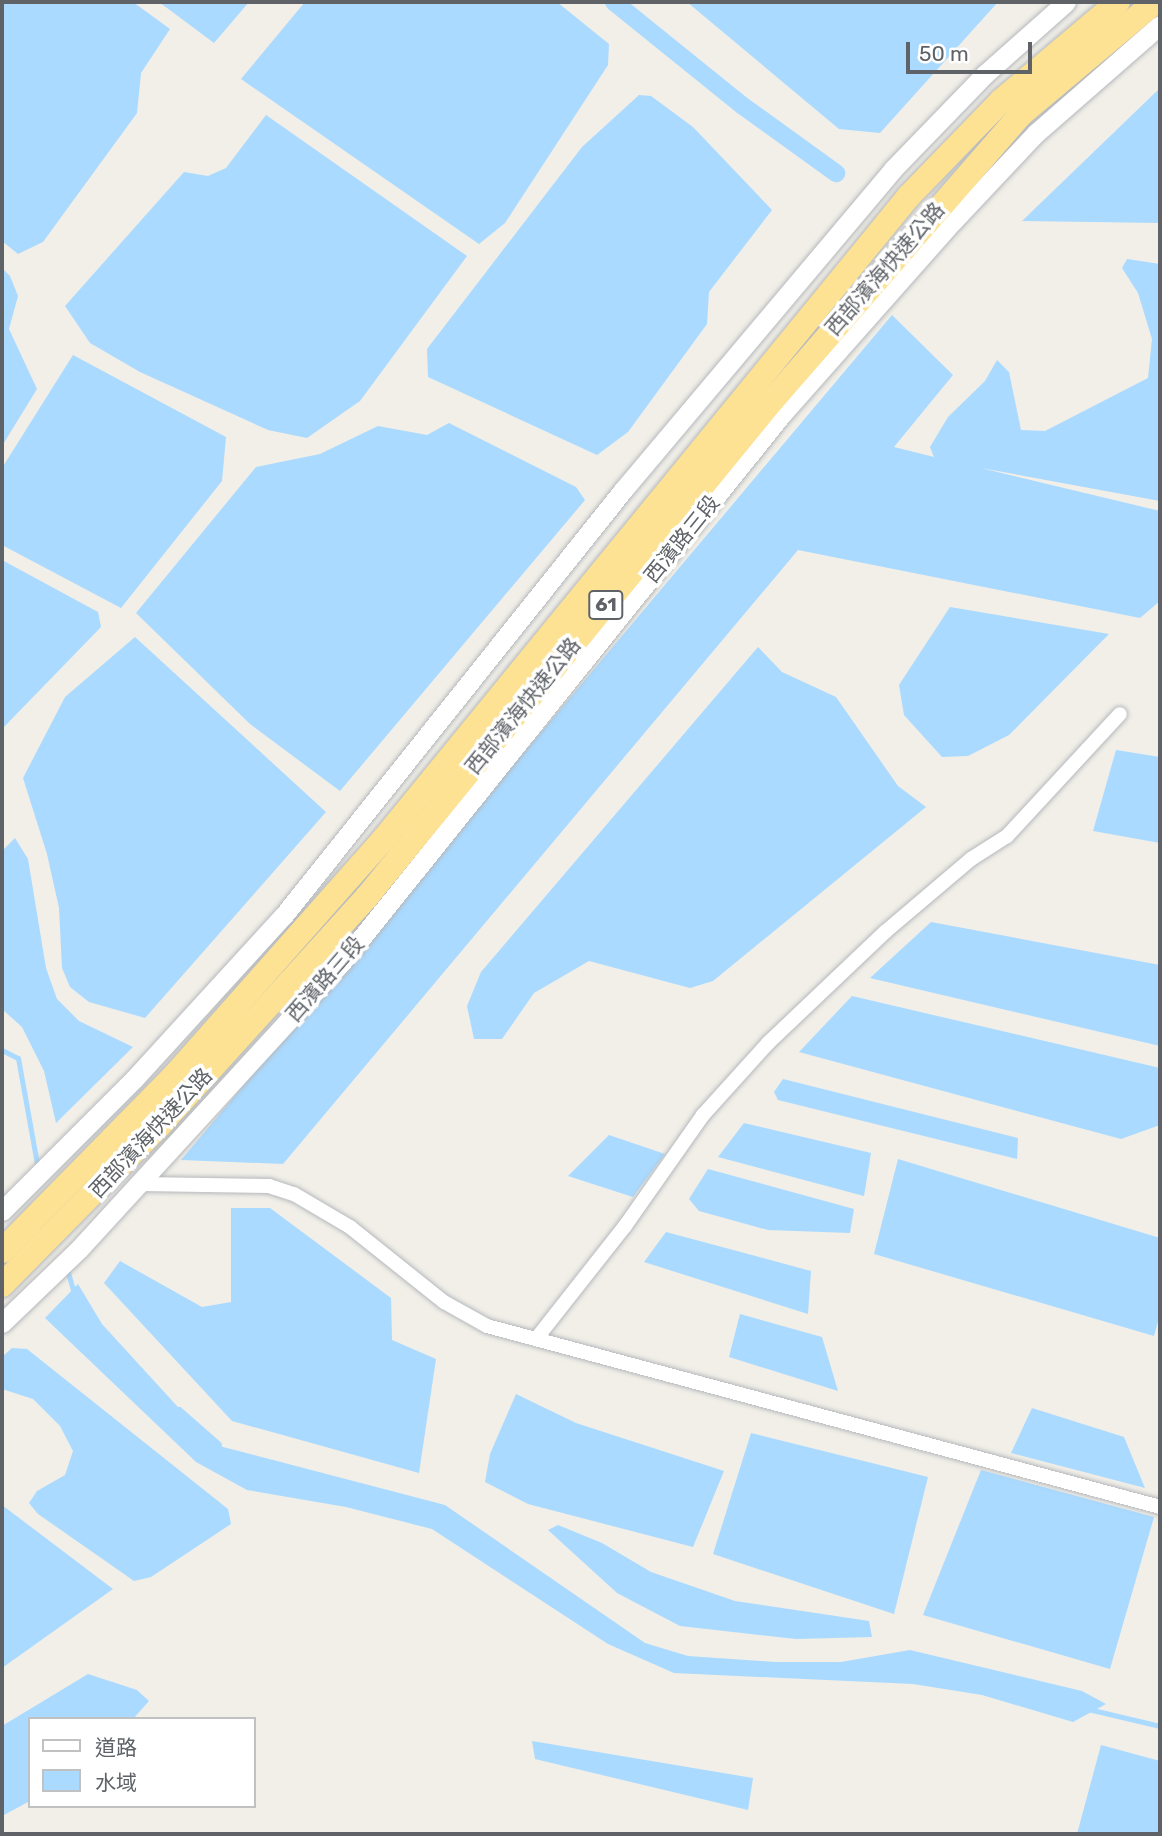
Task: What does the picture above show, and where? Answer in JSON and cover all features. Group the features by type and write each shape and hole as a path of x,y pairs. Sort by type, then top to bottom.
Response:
{"highway":[{"name":"西部濱海快速公路","path":"10,1243 174,1076 382,841 909,197 1001,101 1118,2"},
{"name":"西部濱海快速公路","path":"2,1285 68,1220 366,898 931,214 1020,115 1154,2"}],"street":[{"path":"6,1207 55,1160 284,915 623,490 892,169 985,74 1066,2"},
{"name":"西濱路三段","path":"2,1323 79,1249 342,962 782,414 1036,133 1160,25"},
{"path":"536,1339 625,1227 704,1115 768,1043 885,932 971,859 1007,836 1120,714"},
{"path":"140,1184 269,1186 294,1194 349,1227 444,1302 486,1326 1160,1507"}],"water":[{"path":"2,2 133,2 170,29 141,73 137,113 43,242 18,254 2,241"},
{"path":"159,2 249,2 214,43"},
{"path":"305,2 557,2 609,44 608,65 505,223 479,244 241,79"},
{"path":"687,2 998,2 880,133 839,129"},
{"path":"1160,88 1160,223 1022,221"},
{"path":"639,95 651,96 693,127 772,210 709,292 707,324 628,432 597,455 428,377 427,349 582,147"},
{"path":"266,115 467,256 360,401 307,438 268,430 140,372 90,343 65,306 184,172 208,176 226,168"},
{"path":"1127,259 1160,264 1160,501 981,468 1160,511 1160,601 1140,618 798,550 283,1164 181,1160 892,315 953,375 894,447 934,457 930,447 948,417 985,381 997,360 1009,372 1021,430 1045,431 1148,378 1152,339 1138,293 1122,268"},
{"path":"2,268 10,276 18,296 9,329 37,389 2,446"},
{"path":"73,355 226,437 222,481 121,608 2,545 2,468"},
{"path":"449,423 576,487 585,500 340,791 250,724 136,613 256,467 320,454 378,426 427,435"},
{"path":"2,560 98,612 101,627 2,729"},
{"path":"950,607 1109,634 1009,735 968,756 942,757 904,715 899,685"},
{"path":"135,637 326,812 145,1018 89,1002 70,987 62,968 59,908 47,854 23,778 65,697"},
{"path":"758,647 782,672 836,697 898,786 926,807 713,981 690,988 589,961 534,993 502,1039 474,1039 467,1006 481,972"},
{"path":"1116,750 1160,757 1160,843 1093,831"},
{"path":"15,838 28,859 46,968 57,999 79,1021 133,1047 56,1123 44,1071 22,1027 2,1009 2,851"},
{"path":"931,922 1160,965 1160,1046 870,978"},
{"path":"852,996 1160,1068 1160,1125 1121,1139 799,1052"},
{"path":"783,1079 1018,1138 1017,1159 778,1100 774,1092"},
{"path":"744,1123 871,1153 864,1196 718,1157"},
{"path":"609,1135 665,1154 633,1197 568,1176"},
{"path":"898,1159 1160,1238 1160,1314 1154,1336 874,1254"},
{"path":"708,1169 854,1209 850,1233 768,1230 699,1211 689,1199"},
{"path":"231,1208 270,1208 391,1298 392,1340 436,1359 419,1473 232,1421 104,1283 120,1261 202,1307 231,1302"},
{"path":"666,1232 811,1271 808,1314 644,1262"},
{"path":"78,1284 102,1324 198,1429 223,1447 445,1505 645,1643 688,1656 775,1662 841,1662 910,1650 1082,1691 1106,1704 1073,1722 982,1695 913,1684 674,1673 608,1644 432,1529 346,1507 247,1490 196,1462 45,1318"},
{"path":"740,1314 822,1337 838,1391 729,1357"},
{"path":"12,1348 27,1349 228,1509 231,1524 151,1577 134,1581 38,1514 29,1503 37,1491 65,1475 73,1451 60,1426 33,1399 2,1389 2,1357"},
{"path":"516,1394 576,1423 724,1471 693,1547 528,1504 485,1482 490,1454"},
{"path":"1032,1408 1124,1437 1145,1488 1011,1453"},
{"path":"751,1433 928,1477 894,1614 713,1554"},
{"path":"981,1470 1154,1517 1110,1669 923,1615"},
{"path":"2,1505 113,1589 2,1668"},
{"path":"558,1525 602,1543 651,1572 735,1601 869,1621 872,1637 796,1639 680,1626 617,1593 548,1530"},
{"path":"88,1674 137,1690 149,1701 135,1717 28,1717 28,1802 2,1816 2,1726"},
{"path":"532,1741 753,1778 748,1810 535,1759"},
{"path":"1101,1745 1160,1761 1160,1834 1077,1834"}],"waterway":[{"path":"614,2 743,106 836,173"},
{"path":"2,1050 18,1058 38,1169"},
{"path":"67,1269 75,1297"},
{"path":"179,1409 219,1444"},
{"path":"1088,1709 1160,1726"}]}
